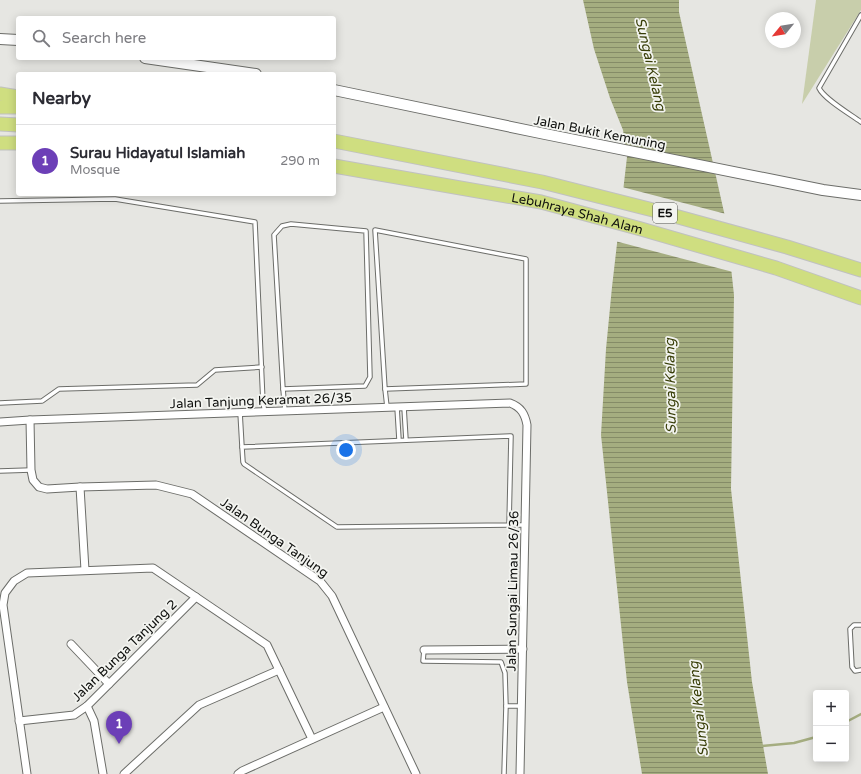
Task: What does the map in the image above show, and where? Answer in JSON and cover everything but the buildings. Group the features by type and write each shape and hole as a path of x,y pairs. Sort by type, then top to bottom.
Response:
{"highway":[{"path":"0,94 16,97"},
{"path":"0,107 16,107"},
{"path":"0,124 16,125"},
{"name":"Lebuhraya Shah Alam","path":"336,141 542,182 653,210 787,247 861,270"},
{"path":"0,143 16,144"},
{"name":"Lebuhraya Shah Alam","path":"336,166 541,202 776,268 861,298"}],"main road":[{"path":"0,39 16,40"},
{"path":"160,60 242,72"},
{"name":"Jalan Bukit Kemuning","path":"336,90 823,190 861,195"}],"street":[{"name":"Jalan Tanjung Keramat 26/35","path":"0,422 510,403 521,410"},
{"name":"Jalan Sungai Limau 26/36","path":"520,774 527,425 525,416 521,410"},
{"name":"Jalan Bunga Tanjung","path":"30,420 31,470 33,480 39,486 47,489 156,485 192,494 320,581 332,596 416,774"},
{"path":"80,487 85,570"},
{"path":"26,774 3,605 5,593 14,581 27,573 153,568 267,645 312,739"},
{"name":"Jalan Bunga Tanjung 2","path":"19,721 74,715 87,706 196,597"},
{"path":"71,644 109,684"},
{"path":"424,650 523,649"},
{"path":"124,774 199,705 279,670"},
{"path":"87,706 94,721 103,774"},
{"path":"238,774 384,707"}],"lane":[{"path":"861,15 819,88 829,99 861,122"},
{"path":"0,201 115,199 255,222 263,403 265,412"},
{"path":"283,389 365,386 370,377 366,231 291,224 282,226 274,235 283,389 286,411"},
{"path":"385,389 526,384 526,259 375,230 385,389 388,407"},
{"path":"0,403 42,401 59,389 197,385 216,370 262,367"},
{"path":"401,407 406,440"},
{"path":"399,440 401,407"},
{"path":"240,412 244,464 337,527 525,525"},
{"path":"242,447 510,436 509,525"},
{"path":"0,472 31,470"},
{"path":"861,625 854,625 850,628 852,667 855,671 861,670"},
{"path":"424,650 423,661 501,662 505,673 506,706 504,774"},
{"path":"506,706 522,706"}],"shaded area":[{"path":"816,0 861,0 861,10 802,104"}],"water":[{"name":"Sungai Kelang","path":"583,0 679,0 679,12 726,221 734,295 731,489 752,682 768,774 642,774 627,682 601,435 606,349 627,157 623,130 610,98 594,49"}],"pier":[{"path":"622,187 726,214 733,272 615,241"}],"waterway":[{"path":"849,720 861,714"},
{"path":"761,746 794,743 813,738"}],"place":[{"name":"Surau Hidayatul Islamiah","path":"119,744"}]}
